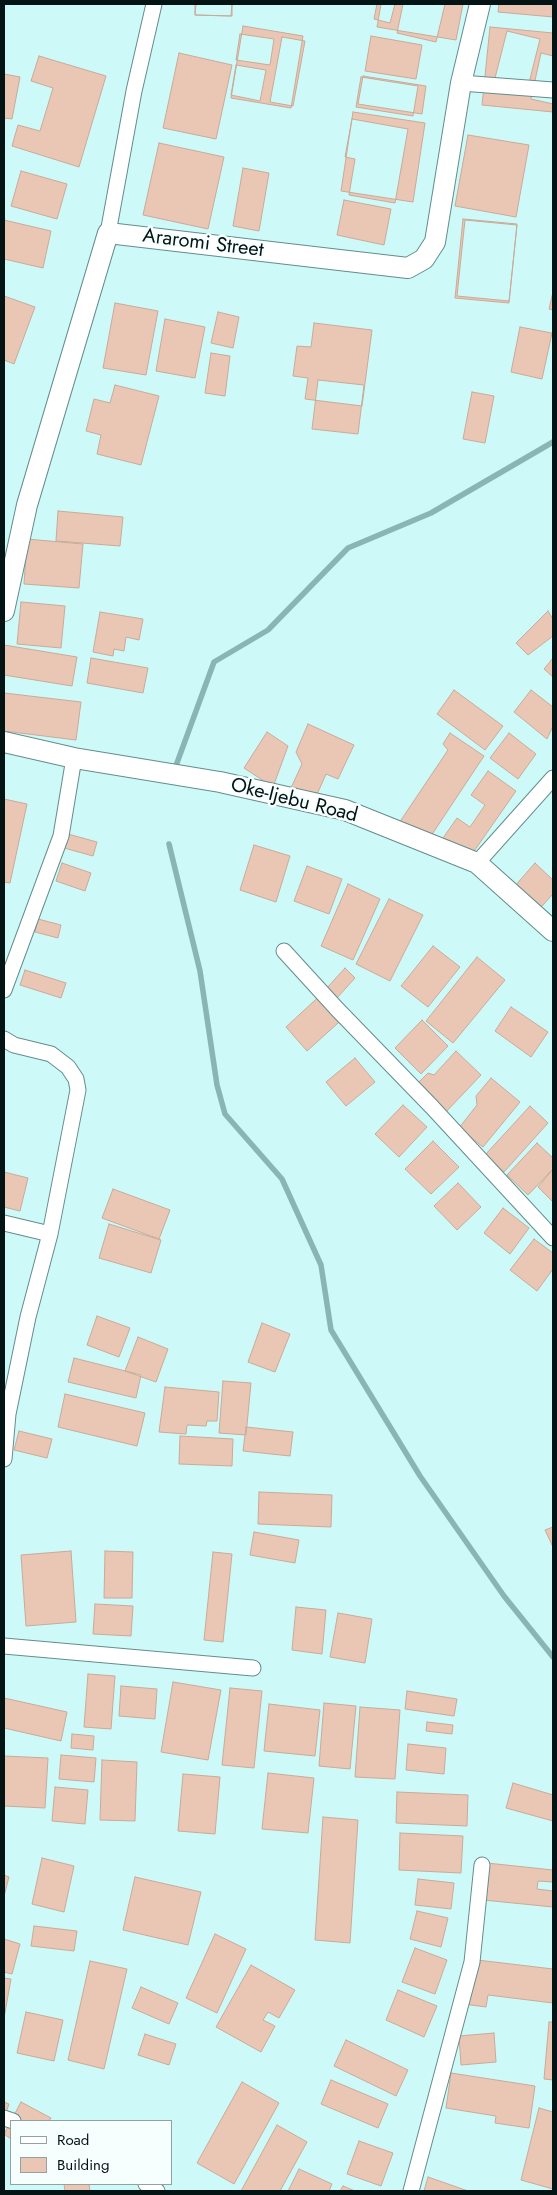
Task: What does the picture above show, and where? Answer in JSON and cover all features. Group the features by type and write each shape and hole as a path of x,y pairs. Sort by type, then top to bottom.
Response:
{"street":[{"path":"4,611 27,505 108,233 134,92 154,4"},
{"name":"Araromi Street","path":"108,233 408,268 424,259 435,242 461,83 480,4"},
{"path":"461,83 553,90"},
{"name":"Oke-Ijebu Road","path":"4,742 74,758 220,782 345,810 477,863 553,931"},
{"path":"4,990 60,836 74,758"},
{"path":"477,863 553,778"},
{"path":"284,951 337,1010 432,1107 553,1238"},
{"path":"4,1039 14,1044 51,1054 68,1067 76,1079 78,1090 50,1234 28,1317 6,1414 4,1459"},
{"path":"4,1223 50,1234"},
{"path":"4,1646 253,1668"},
{"path":"411,2191 472,1962 482,1866"}],"building":[{"path":"195,4 232,4 232,16 195,15"},
{"path":"196,4 232,4 231,16 195,15"},
{"path":"377,4 395,4 390,23 374,19"},
{"path":"381,4 463,4 456,40 377,27"},
{"path":"403,4 445,4 436,42 397,33"},
{"path":"499,4 553,4 553,17 498,12"},
{"path":"243,26 303,36 291,108 231,98"},
{"path":"490,27 553,33 553,112 482,105"},
{"path":"507,31 540,39 528,87 495,78"},
{"path":"240,34 274,39 270,65 236,60"},
{"path":"371,36 422,45 416,79 365,71"},
{"path":"282,37 305,41 293,106 270,102"},
{"path":"179,53 232,65 216,139 163,128"},
{"path":"541,53 553,56 553,104 531,99"},
{"path":"39,56 106,76 79,167 12,146 18,125 40,131 53,88 31,81"},
{"path":"236,65 266,70 260,101 231,95"},
{"path":"4,74 20,77 12,119 4,118"},
{"path":"363,76 426,86 422,114 358,104"},
{"path":"361,77 418,86 413,116 356,107"},
{"path":"353,112 425,123 413,202 341,191"},
{"path":"352,119 408,129 395,203 349,195 355,159 345,157"},
{"path":"468,135 529,145 516,217 455,206"},
{"path":"159,143 224,157 208,229 143,215"},
{"path":"243,168 269,173 259,231 233,226"},
{"path":"21,171 67,184 57,219 11,206"},
{"path":"344,200 391,209 384,245 337,235"},
{"path":"463,219 517,224 509,303 455,298"},
{"path":"4,220 51,231 43,268 4,259"},
{"path":"465,220 517,225 509,301 457,296"},
{"path":"553,292 553,310 549,309"},
{"path":"4,296 35,307 14,364 4,360"},
{"path":"115,303 158,311 146,375 103,368"},
{"path":"218,312 239,317 233,348 211,343"},
{"path":"165,319 205,327 195,378 156,371"},
{"path":"314,323 372,330 362,406 305,399 308,378 293,376 297,346 311,347"},
{"path":"520,327 552,333 542,379 511,372"},
{"path":"211,353 230,356 225,396 205,393"},
{"path":"318,380 364,385 358,434 312,429"},
{"path":"115,385 159,396 141,465 97,454 101,435 86,431 94,399 110,403"},
{"path":"472,392 494,396 485,443 463,439"},
{"path":"58,511 123,517 120,546 56,541"},
{"path":"27,539 83,544 79,588 24,584"},
{"path":"21,602 65,606 61,648 17,644"},
{"path":"548,611 553,619 553,636 528,655 516,643"},
{"path":"100,612 143,619 139,640 126,637 124,651 114,649 113,656 93,652"},
{"path":"4,645 77,657 72,686 4,675"},
{"path":"91,658 148,668 143,693 87,683"},
{"path":"553,658 553,677 544,669"},
{"path":"454,690 503,726 485,750 437,714"},
{"path":"531,690 553,707 553,726 547,739 514,712"},
{"path":"4,693 81,702 76,740 4,731"},
{"path":"308,724 354,745 338,779 326,774 315,799 291,788 302,764 296,752"},
{"path":"267,732 288,746 273,787 244,768"},
{"path":"450,733 484,756 425,845 397,826 448,750 443,744"},
{"path":"509,733 536,754 518,779 490,758"},
{"path":"488,771 516,791 463,867 436,848 457,818 470,827 485,805 471,795"},
{"path":"4,799 27,804 10,883 4,882"},
{"path":"68,834 97,842 93,856 64,848"},
{"path":"254,845 290,856 276,902 240,890"},
{"path":"62,863 91,873 85,891 56,881"},
{"path":"535,863 553,880 553,894 532,917 507,895"},
{"path":"307,866 342,879 329,914 294,901"},
{"path":"348,884 380,899 353,960 321,946"},
{"path":"389,899 423,915 390,981 356,964"},
{"path":"38,919 61,925 58,938 35,932"},
{"path":"433,946 460,967 428,1007 401,986"},
{"path":"477,957 505,980 453,1043 426,1021"},
{"path":"345,968 355,978 336,999 326,989"},
{"path":"25,970 66,983 61,998 20,985"},
{"path":"326,990 348,1014 307,1051 286,1027"},
{"path":"511,1007 548,1032 531,1057 495,1031"},
{"path":"422,1020 448,1046 421,1074 395,1048"},
{"path":"456,1051 481,1075 444,1114 415,1086 428,1073 434,1075"},
{"path":"355,1058 375,1082 346,1106 326,1082"},
{"path":"491,1078 520,1102 483,1147 459,1128 477,1105 476,1096"},
{"path":"403,1105 427,1127 399,1157 375,1134"},
{"path":"530,1106 548,1123 504,1172 485,1155"},
{"path":"433,1141 459,1167 431,1194 405,1169"},
{"path":"537,1143 553,1158 553,1169 528,1195 507,1175"},
{"path":"553,1169 553,1202 538,1187"},
{"path":"4,1172 28,1178 20,1211 4,1207"},
{"path":"458,1183 481,1207 457,1230 434,1206"},
{"path":"113,1189 170,1210 159,1239 102,1218"},
{"path":"503,1208 529,1228 510,1254 484,1233"},
{"path":"109,1224 161,1240 151,1273 99,1258"},
{"path":"534,1239 553,1253 553,1269 537,1291 510,1270"},
{"path":"97,1316 130,1328 119,1357 87,1345"},
{"path":"262,1323 290,1334 275,1372 248,1362"},
{"path":"138,1337 168,1349 156,1382 125,1371"},
{"path":"74,1358 141,1375 136,1398 68,1382"},
{"path":"223,1381 251,1383 246,1435 219,1433"},
{"path":"165,1387 219,1392 217,1421 207,1421 206,1426 187,1425 186,1434 159,1432"},
{"path":"65,1394 145,1413 137,1446 58,1427"},
{"path":"246,1427 293,1432 290,1456 243,1451"},
{"path":"19,1431 52,1439 47,1458 14,1450"},
{"path":"180,1436 233,1439 232,1466 179,1464"},
{"path":"259,1492 332,1495 331,1527 258,1524"},
{"path":"553,1527 553,1547 545,1530"},
{"path":"254,1532 299,1540 295,1563 250,1555"},
{"path":"71,1551 76,1622 26,1626 21,1555"},
{"path":"105,1551 133,1552 132,1598 104,1598"},
{"path":"213,1552 232,1554 223,1642 204,1640"},
{"path":"95,1604 133,1606 131,1636 93,1634"},
{"path":"296,1607 326,1610 322,1654 292,1650"},
{"path":"338,1613 372,1619 365,1663 330,1657"},
{"path":"88,1674 115,1676 111,1729 84,1727"},
{"path":"173,1682 221,1690 208,1760 161,1752"},
{"path":"121,1686 157,1689 155,1719 119,1716"},
{"path":"230,1688 262,1691 254,1768 222,1765"},
{"path":"407,1691 457,1699 454,1716 405,1709"},
{"path":"4,1698 67,1712 61,1741 4,1728"},
{"path":"324,1703 356,1706 350,1769 319,1766"},
{"path":"269,1704 320,1710 315,1756 264,1751"},
{"path":"360,1707 400,1710 395,1779 355,1777"},
{"path":"427,1722 453,1725 452,1734 426,1731"},
{"path":"72,1734 94,1736 93,1750 71,1748"},
{"path":"408,1744 446,1748 444,1774 406,1770"},
{"path":"61,1755 96,1758 94,1782 59,1779"},
{"path":"4,1756 48,1758 45,1808 4,1806"},
{"path":"102,1760 137,1762 135,1821 100,1820"},
{"path":"268,1773 314,1778 308,1833 262,1829"},
{"path":"183,1774 220,1777 215,1834 178,1831"},
{"path":"513,1783 553,1795 553,1821 506,1808"},
{"path":"55,1787 88,1790 85,1824 52,1821"},
{"path":"397,1792 468,1795 467,1826 396,1823"},
{"path":"323,1817 358,1820 350,1943 315,1940"},
{"path":"400,1833 463,1836 461,1873 399,1870"},
{"path":"42,1858 74,1866 64,1912 32,1904"},
{"path":"487,1863 553,1870 553,1882 538,1881 537,1889 553,1891 553,1907 483,1900"},
{"path":"4,1875 9,1877 4,1896"},
{"path":"135,1877 201,1892 188,1945 123,1930"},
{"path":"418,1879 454,1883 451,1909 415,1905"},
{"path":"417,1911 448,1918 441,1947 410,1939"},
{"path":"34,1926 77,1931 74,1951 31,1946"},
{"path":"215,1934 246,1949 217,2013 186,1998"},
{"path":"4,1939 20,1944 12,1974 4,1972"},
{"path":"415,1948 447,1960 435,1994 402,1982"},
{"path":"469,1959 553,1969 553,2003 488,1995 486,2007 463,2004"},
{"path":"90,1961 127,1969 104,2069 68,2060"},
{"path":"251,1965 295,1990 279,2018 268,2012 263,2020 275,2026 261,2052 216,2027"},
{"path":"4,1978 11,1979 4,2018"},
{"path":"141,1987 178,2003 169,2024 132,2008"},
{"path":"398,1990 437,2006 424,2037 386,2020"},
{"path":"26,2012 63,2020 54,2061 17,2053"},
{"path":"549,2022 553,2022 553,2080 544,2079"},
{"path":"494,2033 496,2062 461,2065 459,2036"},
{"path":"145,2034 176,2044 169,2065 138,2055"},
{"path":"346,2040 408,2070 396,2096 334,2066"},
{"path":"451,2073 535,2086 529,2128 495,2123 496,2116 446,2108"},
{"path":"331,2080 388,2104 378,2128 321,2104"},
{"path":"242,2082 279,2103 234,2184 197,2163"},
{"path":"4,2102 9,2104 4,2118"},
{"path":"21,2102 51,2118 50,2120 11,2120"},
{"path":"539,2108 553,2112 553,2189 521,2180"},
{"path":"10,2123 10,2138 4,2134"},
{"path":"277,2125 307,2142 280,2191 241,2191"},
{"path":"359,2141 393,2153 381,2186 347,2174"},
{"path":"299,2169 332,2184 329,2191 288,2191"},
{"path":"428,2177 468,2191 424,2191"},
{"path":"64,2185 89,2185 90,2191 65,2191"},
{"path":"343,2186 355,2191 340,2191"}],"waterway":[{"path":"174,771 214,662 268,630 348,548 431,513 553,442"},
{"path":"169,844 200,971 217,1085 225,1114 282,1179 321,1265 331,1330 420,1476 504,1596 553,1657"}]}
